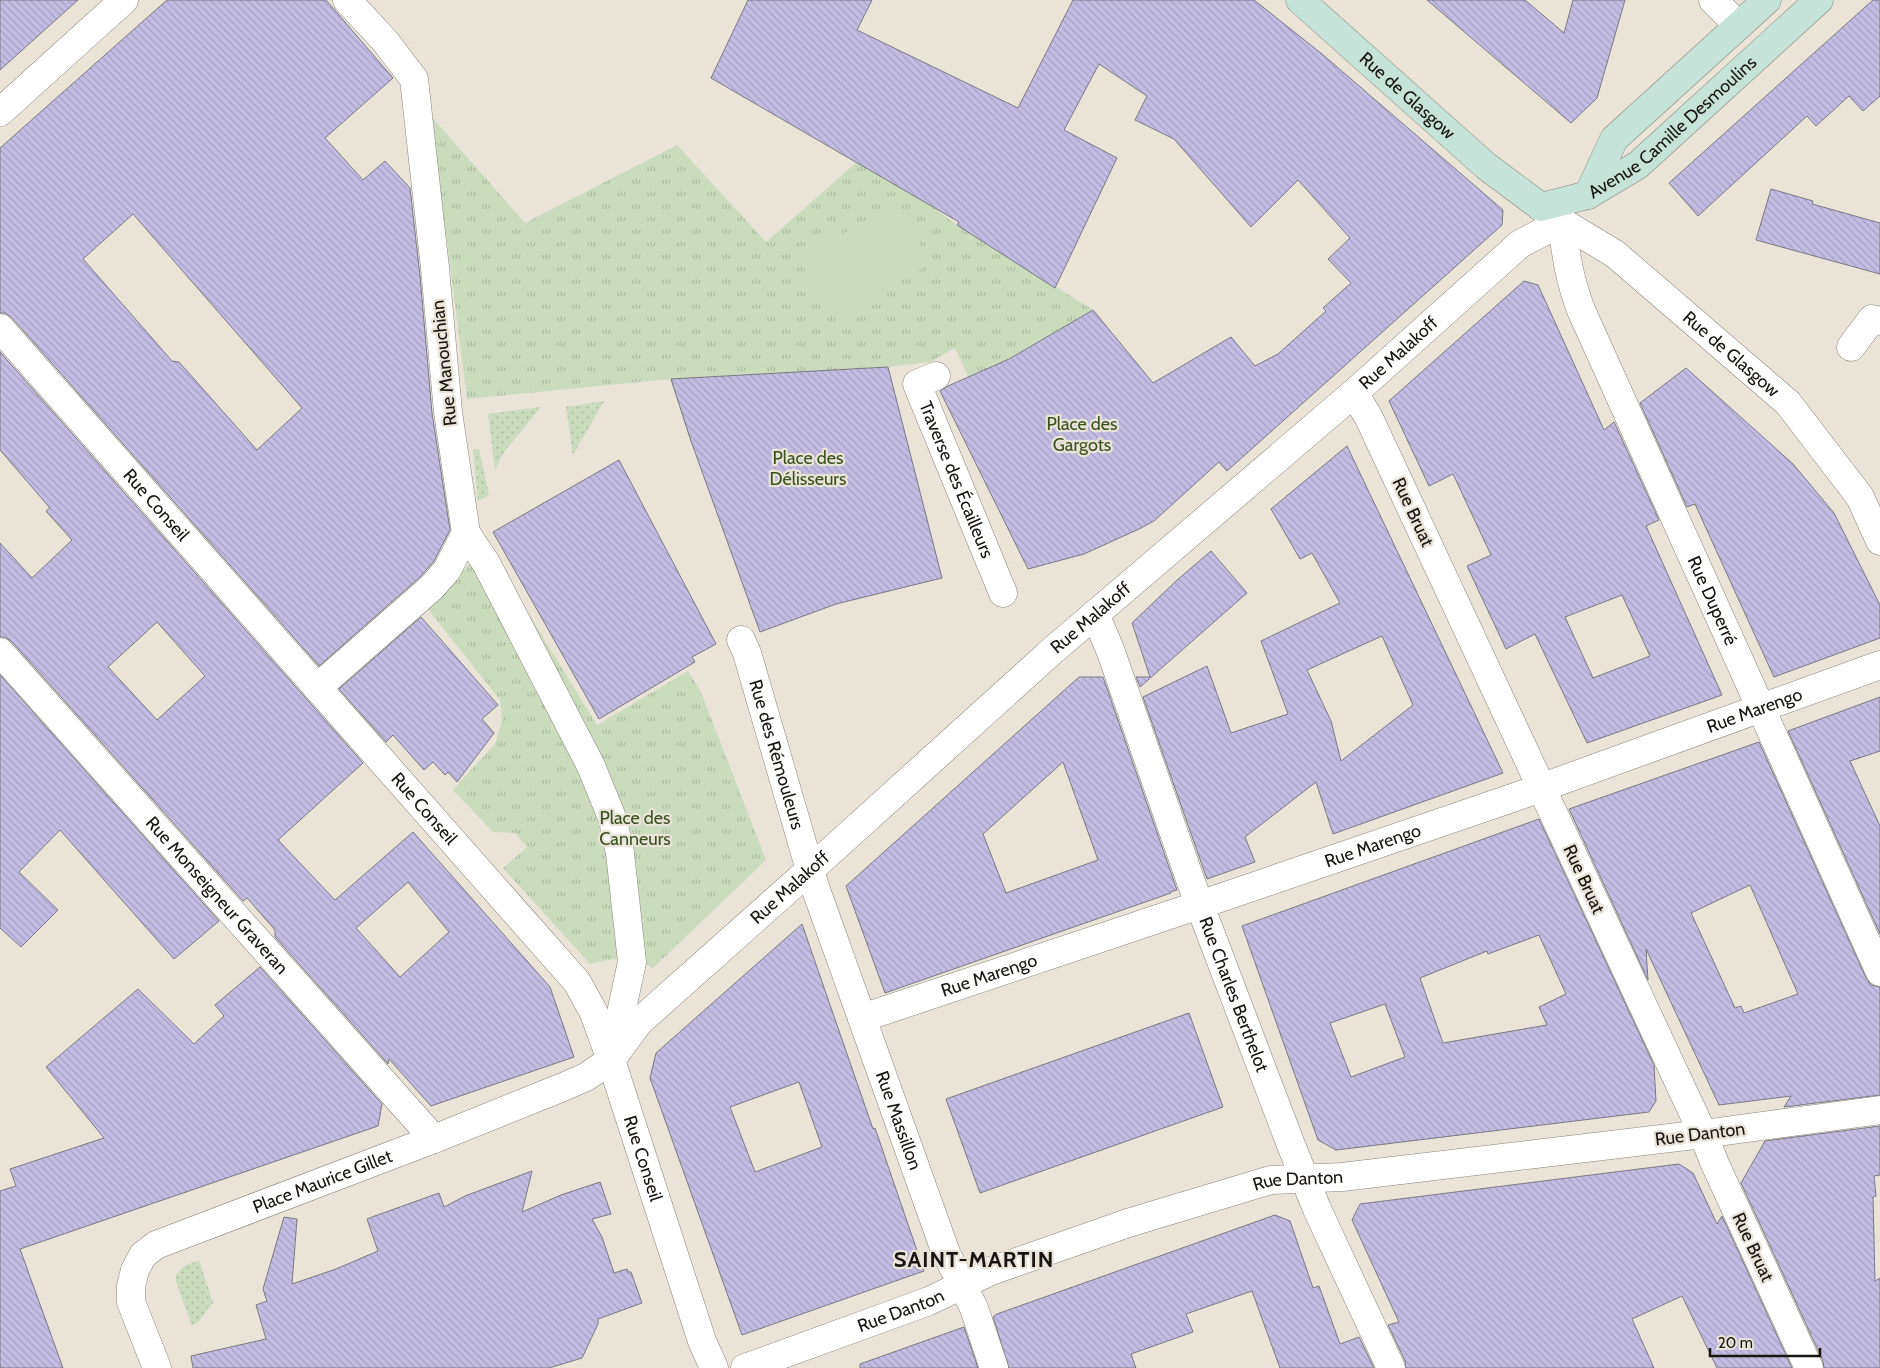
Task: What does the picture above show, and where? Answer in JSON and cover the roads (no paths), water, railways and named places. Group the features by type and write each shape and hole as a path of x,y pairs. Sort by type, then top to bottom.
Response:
{"main road":[{"name":"Rue de Glasgow","path":"1300,0 1486,166 1552,215"},
{"name":"Avenue Camille Desmoulins","path":"1588,195 1614,139 1767,0"},
{"name":"Avenue Camille Desmoulins","path":"1588,195 1638,165 1820,0"},
{"path":"1552,215 1588,195"}],"street":[{"path":"0,112 124,0"},
{"name":"Rue Manouchian","path":"348,0 414,79 435,268 448,412 466,533"},
{"path":"1713,0 1738,25"},
{"name":"Rue Malakoff","path":"611,1060 639,1022 959,734 1095,614 1354,393 1552,215"},
{"name":"Rue de Glasgow","path":"1552,215 1615,254 1788,403 1860,497 1880,541"},
{"name":"Rue Duperré","path":"1552,215 1571,285 1581,310 1762,707 1880,972"},
{"path":"1851,347 1872,320 1880,321"},
{"name":"Rue Conseil","path":"0,328 577,982 594,1013 611,1060 702,1341 714,1368"},
{"name":"Traverse des Écailleurs","path":"936,376 917,384 1003,593"},
{"name":"Rue Bruat","path":"1354,393 1369,418 1703,1134 1714,1164 1809,1368"},
{"path":"317,688 431,588 447,570 466,533 486,564 590,766 613,820 620,853 632,962 611,1060"},
{"name":"Rue Charles Berthelot","path":"1095,614 1111,652 1201,905 1317,1209 1391,1368"},
{"name":"Rue des Rémouleurs","path":"741,640 747,653 810,870"},
{"name":"Rue Monseigneur Graveran","path":"0,652 434,1139"},
{"name":"Rue Marengo","path":"862,1018 1201,905 1540,788 1880,665"},
{"name":"Rue Massillon","path":"810,870 946,1253 974,1308 994,1368"},
{"name":"Place Maurice Gillet","path":"157,1368 131,1302 131,1286 135,1270 143,1255 156,1245 434,1139 563,1087 586,1077 611,1060"},
{"name":"Rue Danton","path":"744,1368 929,1301 991,1271 1128,1223 1270,1180 1342,1177 1703,1134 1880,1110"}],"district":[{"name":"SAINT-MARTIN","path":"974,1259"}],"park label":[{"name":"Place des Gargots","path":"1082,434"},
{"name":"Place des Délisseurs","path":"808,468"},
{"name":"Place des Canneurs","path":"635,828"}]}
